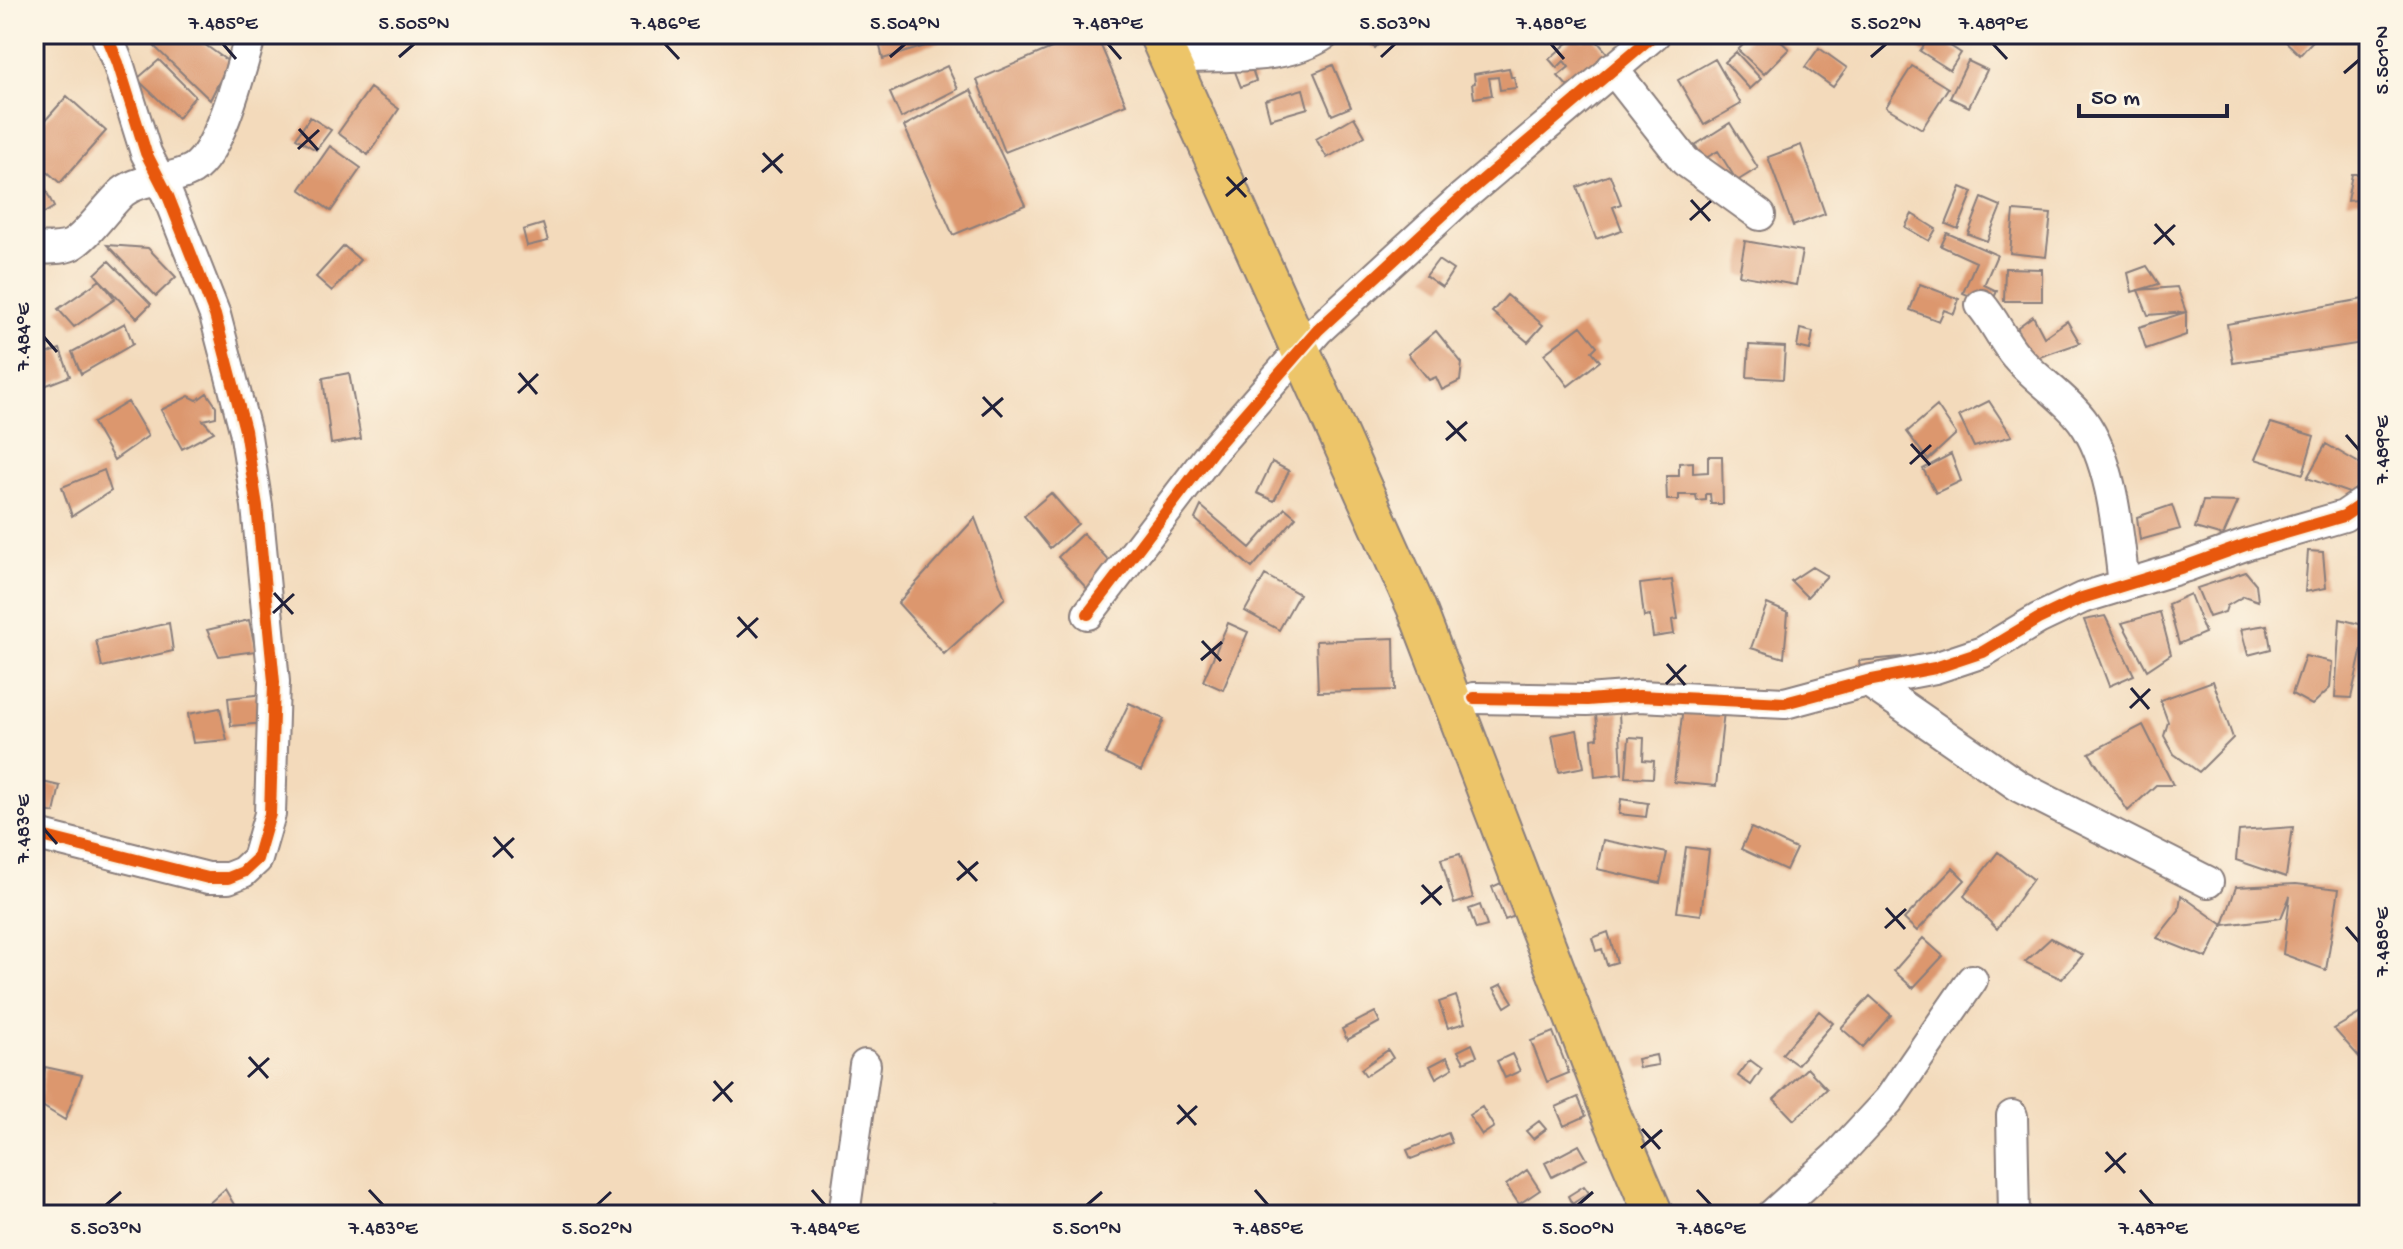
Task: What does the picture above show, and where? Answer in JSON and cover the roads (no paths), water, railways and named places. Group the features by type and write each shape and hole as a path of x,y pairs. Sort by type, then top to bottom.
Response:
{"main road":[{"path":"1158,34 1436,599 1623,1115 1654,1215"},
{"path":"1188,46 1623,1115 1678,1215"}],"street":[{"path":"34,834 208,878 228,878 243,872 257,859 270,814 274,682 257,506 245,430 215,315 161,181 146,153 106,34"},
{"path":"34,248 71,245 133,184 161,181 193,169 213,146 251,34"},
{"path":"1188,46 1266,53 1310,44 1325,34"},
{"path":"1088,614 1214,449 1309,339 1458,201 1655,34"},
{"path":"1612,68 1685,161 1760,215"},
{"path":"1981,305 1992,317 2014,355 2080,417 2093,436 2117,524 2124,585"},
{"path":"1474,698 1587,700 1639,696 1785,703 1867,681 1935,668 1983,652 2038,619 2082,598 2344,516 2369,499"},
{"path":"1867,681 2020,787 2208,882"},
{"path":"1772,1215 1837,1156 1889,1100 1972,980"},
{"path":"844,1215 865,1065"},
{"path":"2012,1116 2014,1215"}]}
